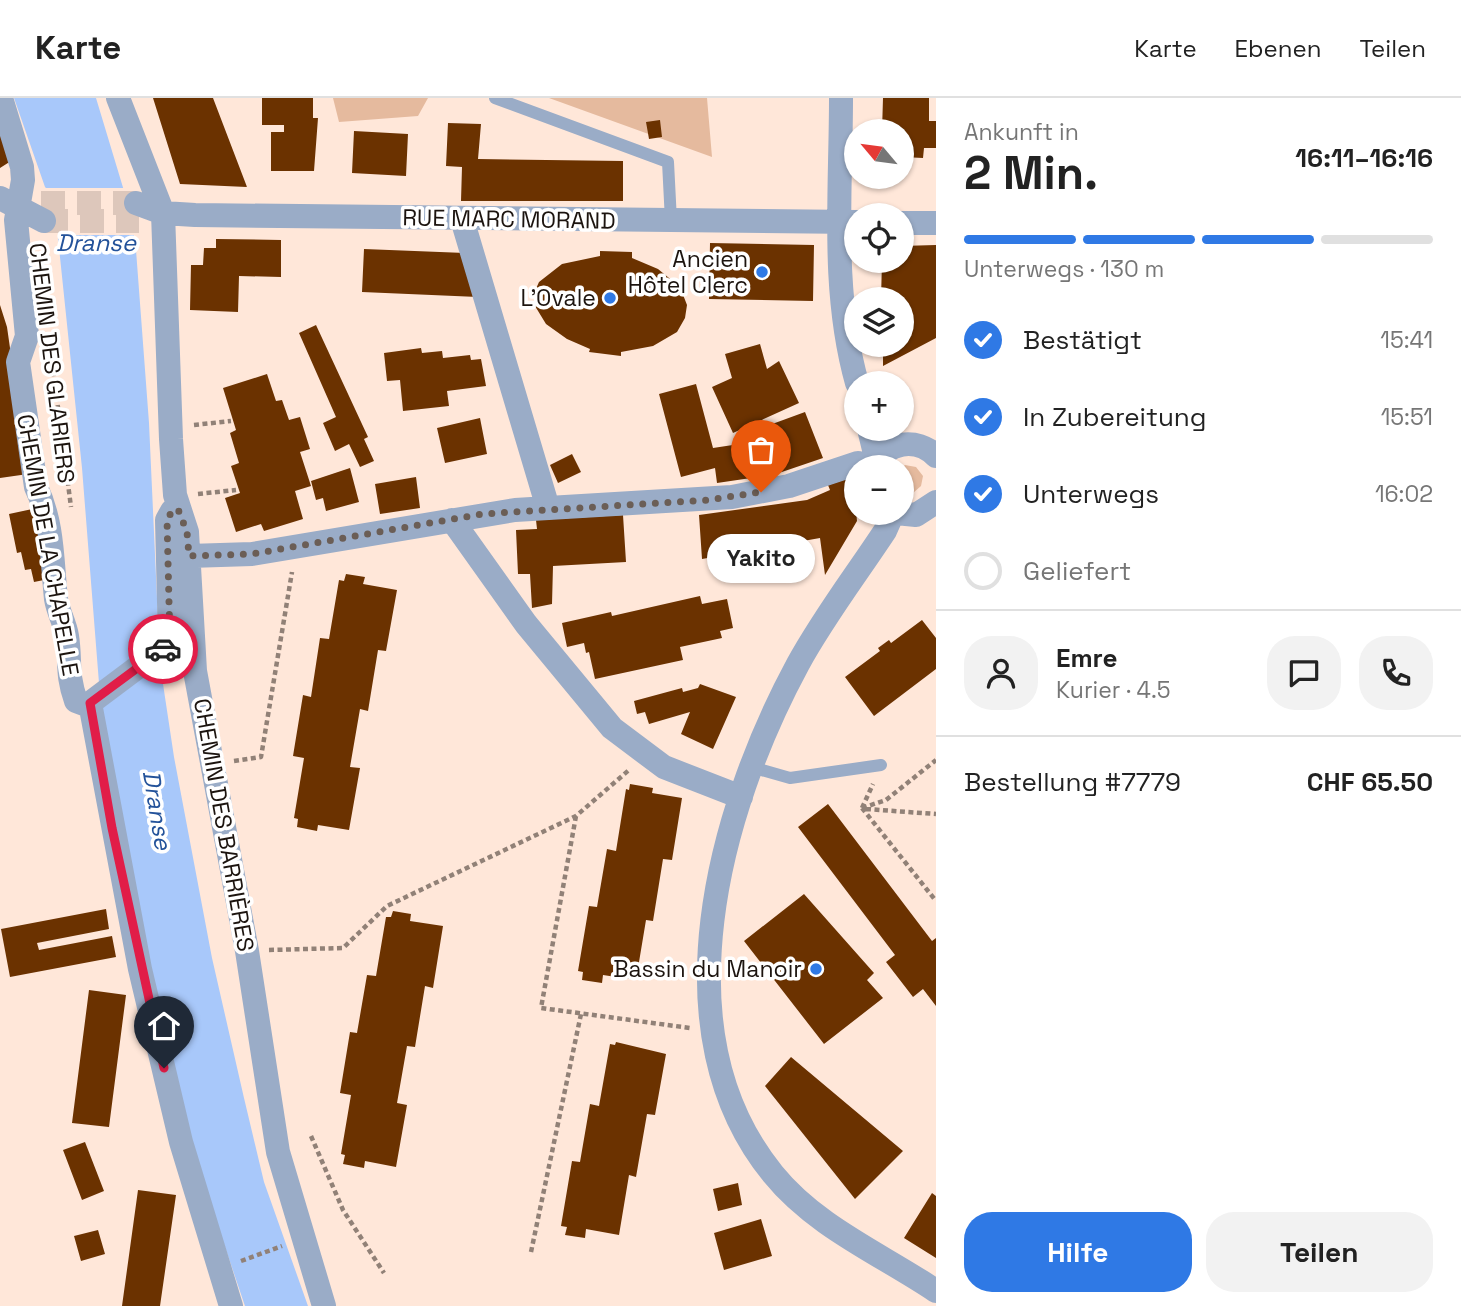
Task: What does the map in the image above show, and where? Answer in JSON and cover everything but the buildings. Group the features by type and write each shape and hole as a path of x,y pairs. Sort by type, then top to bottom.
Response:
{"street":[{"name":"CHEMIN DE LA CHAPELLE","path":"1,98 22,167 26,208 16,220 27,336 18,362 36,486 45,505 56,591 67,637 67,672 73,693 80,704 90,703"},
{"name":"CHEMIN DES BARRIÈRES","path":"118,98 163,213 171,439 187,532 195,671 247,951 278,1152 306,1238 324,1306"},
{"path":"841,98 847,203"},
{"name":"RUE MARC MORAND","path":"138,212 462,219 844,222"},
{"path":"462,219 548,508"},
{"path":"914,223 936,223"},
{"path":"844,273 842,304 856,371"},
{"path":"885,455 893,447 917,443 936,428"},
{"path":"189,556 252,554 452,520 548,508 732,497 789,486 844,468"},
{"path":"183,502 172,511 167,520 170,643 90,703 140,969 181,1142 231,1306"},
{"path":"914,514 936,502"},
{"path":"452,520 526,624 612,728 664,767 741,797"},
{"path":"888,525 796,667 751,767 726,853 712,930 709,964 712,1031 717,1064 728,1098 743,1130 774,1176 827,1223 936,1291"}],"lane":[{"path":"495,98 668,162 671,221"},
{"path":"751,767 790,778 881,765"}],"path":[{"name":"CHEMIN DES GLARIERS","path":"50,342 72,519"},
{"path":"183,425 231,421"},
{"path":"183,502 236,490"},
{"path":"213,764 261,757 297,547"},
{"path":"247,951 344,948 387,906 576,816 645,755"},
{"path":"862,808 886,800 936,760"},
{"path":"862,808 936,814"},
{"path":"862,808 936,901"},
{"path":"576,816 541,1008 712,1031"},
{"path":"531,1252 581,1014"},
{"path":"311,1136 343,1210 384,1273"},
{"path":"235,1263 306,1238"}],"shaded area":[{"path":"333,98 428,98 418,116 339,122"},
{"path":"549,98 707,98 712,157"},
{"path":"914,467 923,476 921,486 914,492"}],"water":[{"name":"Dranse","path":"14,98 96,98 131,214 149,423 160,664 174,757 212,958 264,1182 308,1306 245,1306 204,1185 163,1028 102,721 82,468 58,238 60,213 57,199 45,187"}],"pier":[{"path":"42,188 127,188 137,235 55,235 57,214 54,201"}],"tunnel":[{"path":"41,203 136,203"},
{"path":"44,221 139,221"}],"way so far":[{"path":"163,649 170,643 167,520 172,511 178,509 187,532 189,556 252,554 515,510 708,500 761,492"}],"place":[{"name":"Ancien Hôtel Clerc","path":"762,272"},
{"name":"L'Ovale","path":"610,298"},
{"name":"Yakito","path":"761,492"},
{"name":"Bassin du Manoir","path":"816,969"}],"route":[{"path":"163,649 90,703 140,969 164,1068"}]}
